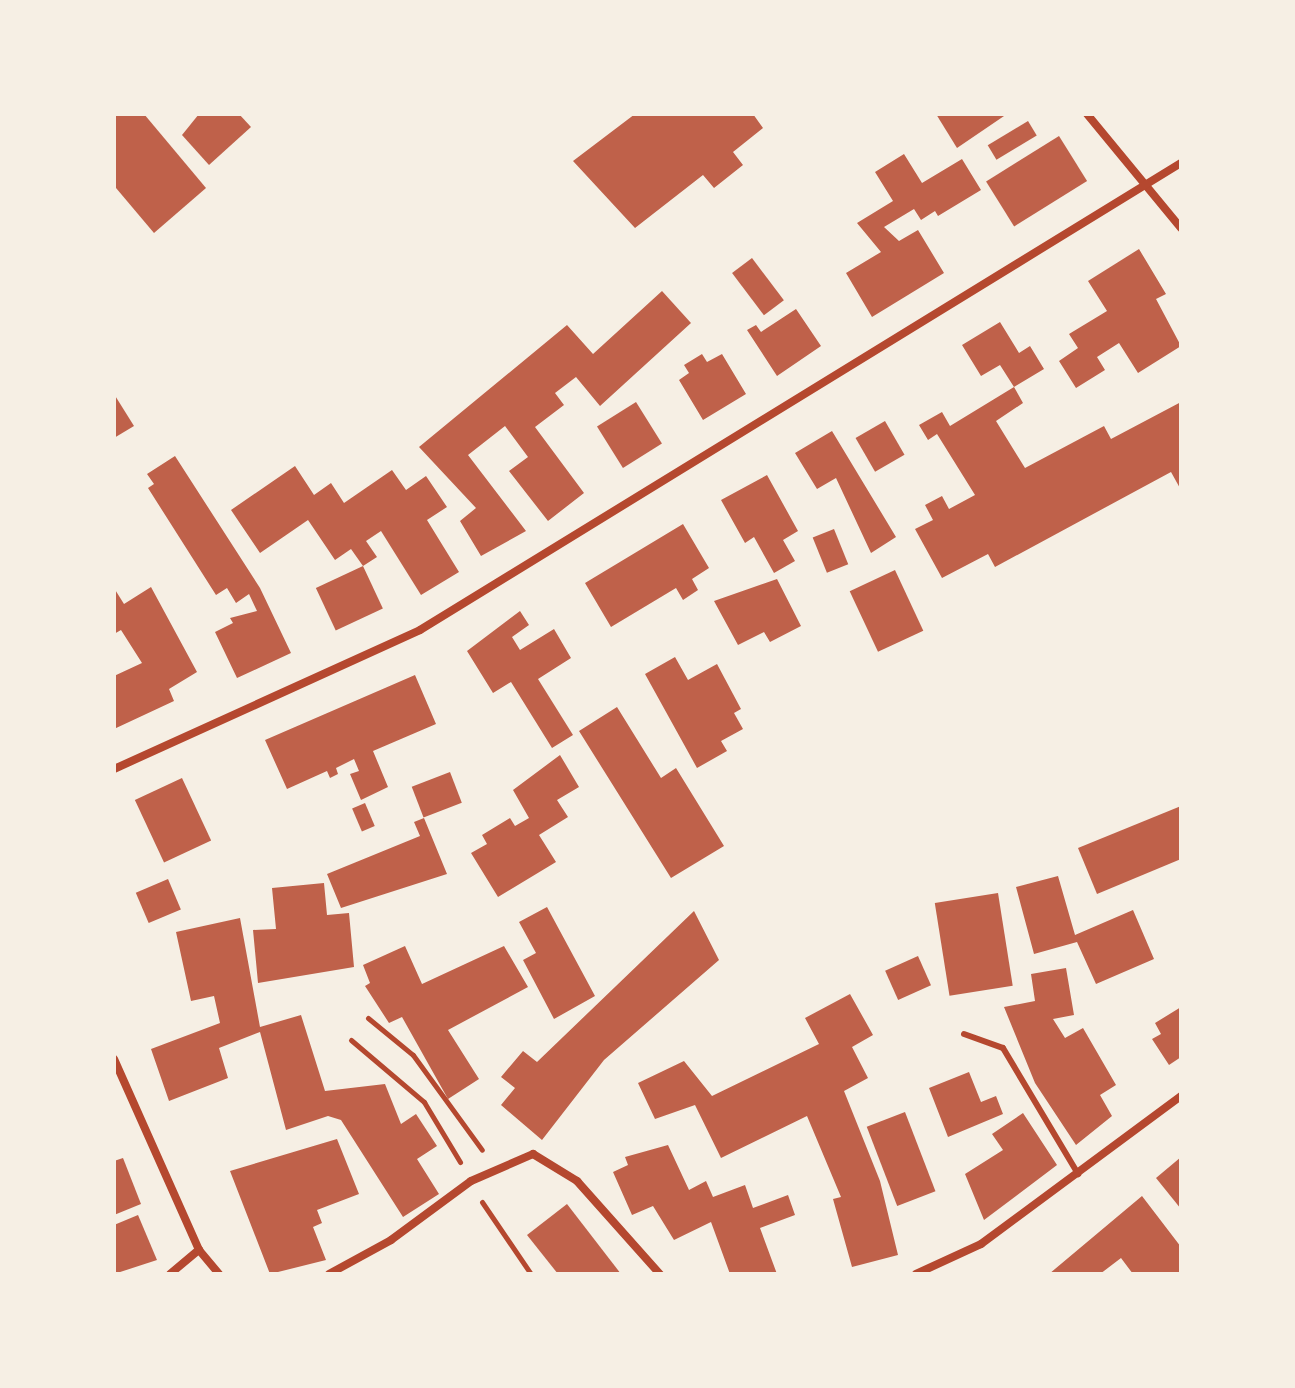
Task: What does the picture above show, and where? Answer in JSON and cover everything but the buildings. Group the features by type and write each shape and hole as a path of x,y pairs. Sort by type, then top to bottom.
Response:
{"street":[{"path":"1087,114 1181,228"},
{"path":"114,769 420,630 1181,163"},
{"path":"114,1059 199,1250 219,1274"},
{"path":"916,1274 948,1269 1181,1096"},
{"path":"329,1274 391,1240 494,1167 533,1154 577,1181 660,1274"},
{"path":"170,1274 199,1250"}],"lane":[{"path":"964,1034 1003,1048 1078,1174"}],"path":[{"path":"368,1018 413,1055 494,1167"},
{"path":"351,1040 424,1102 531,1274"}]}
